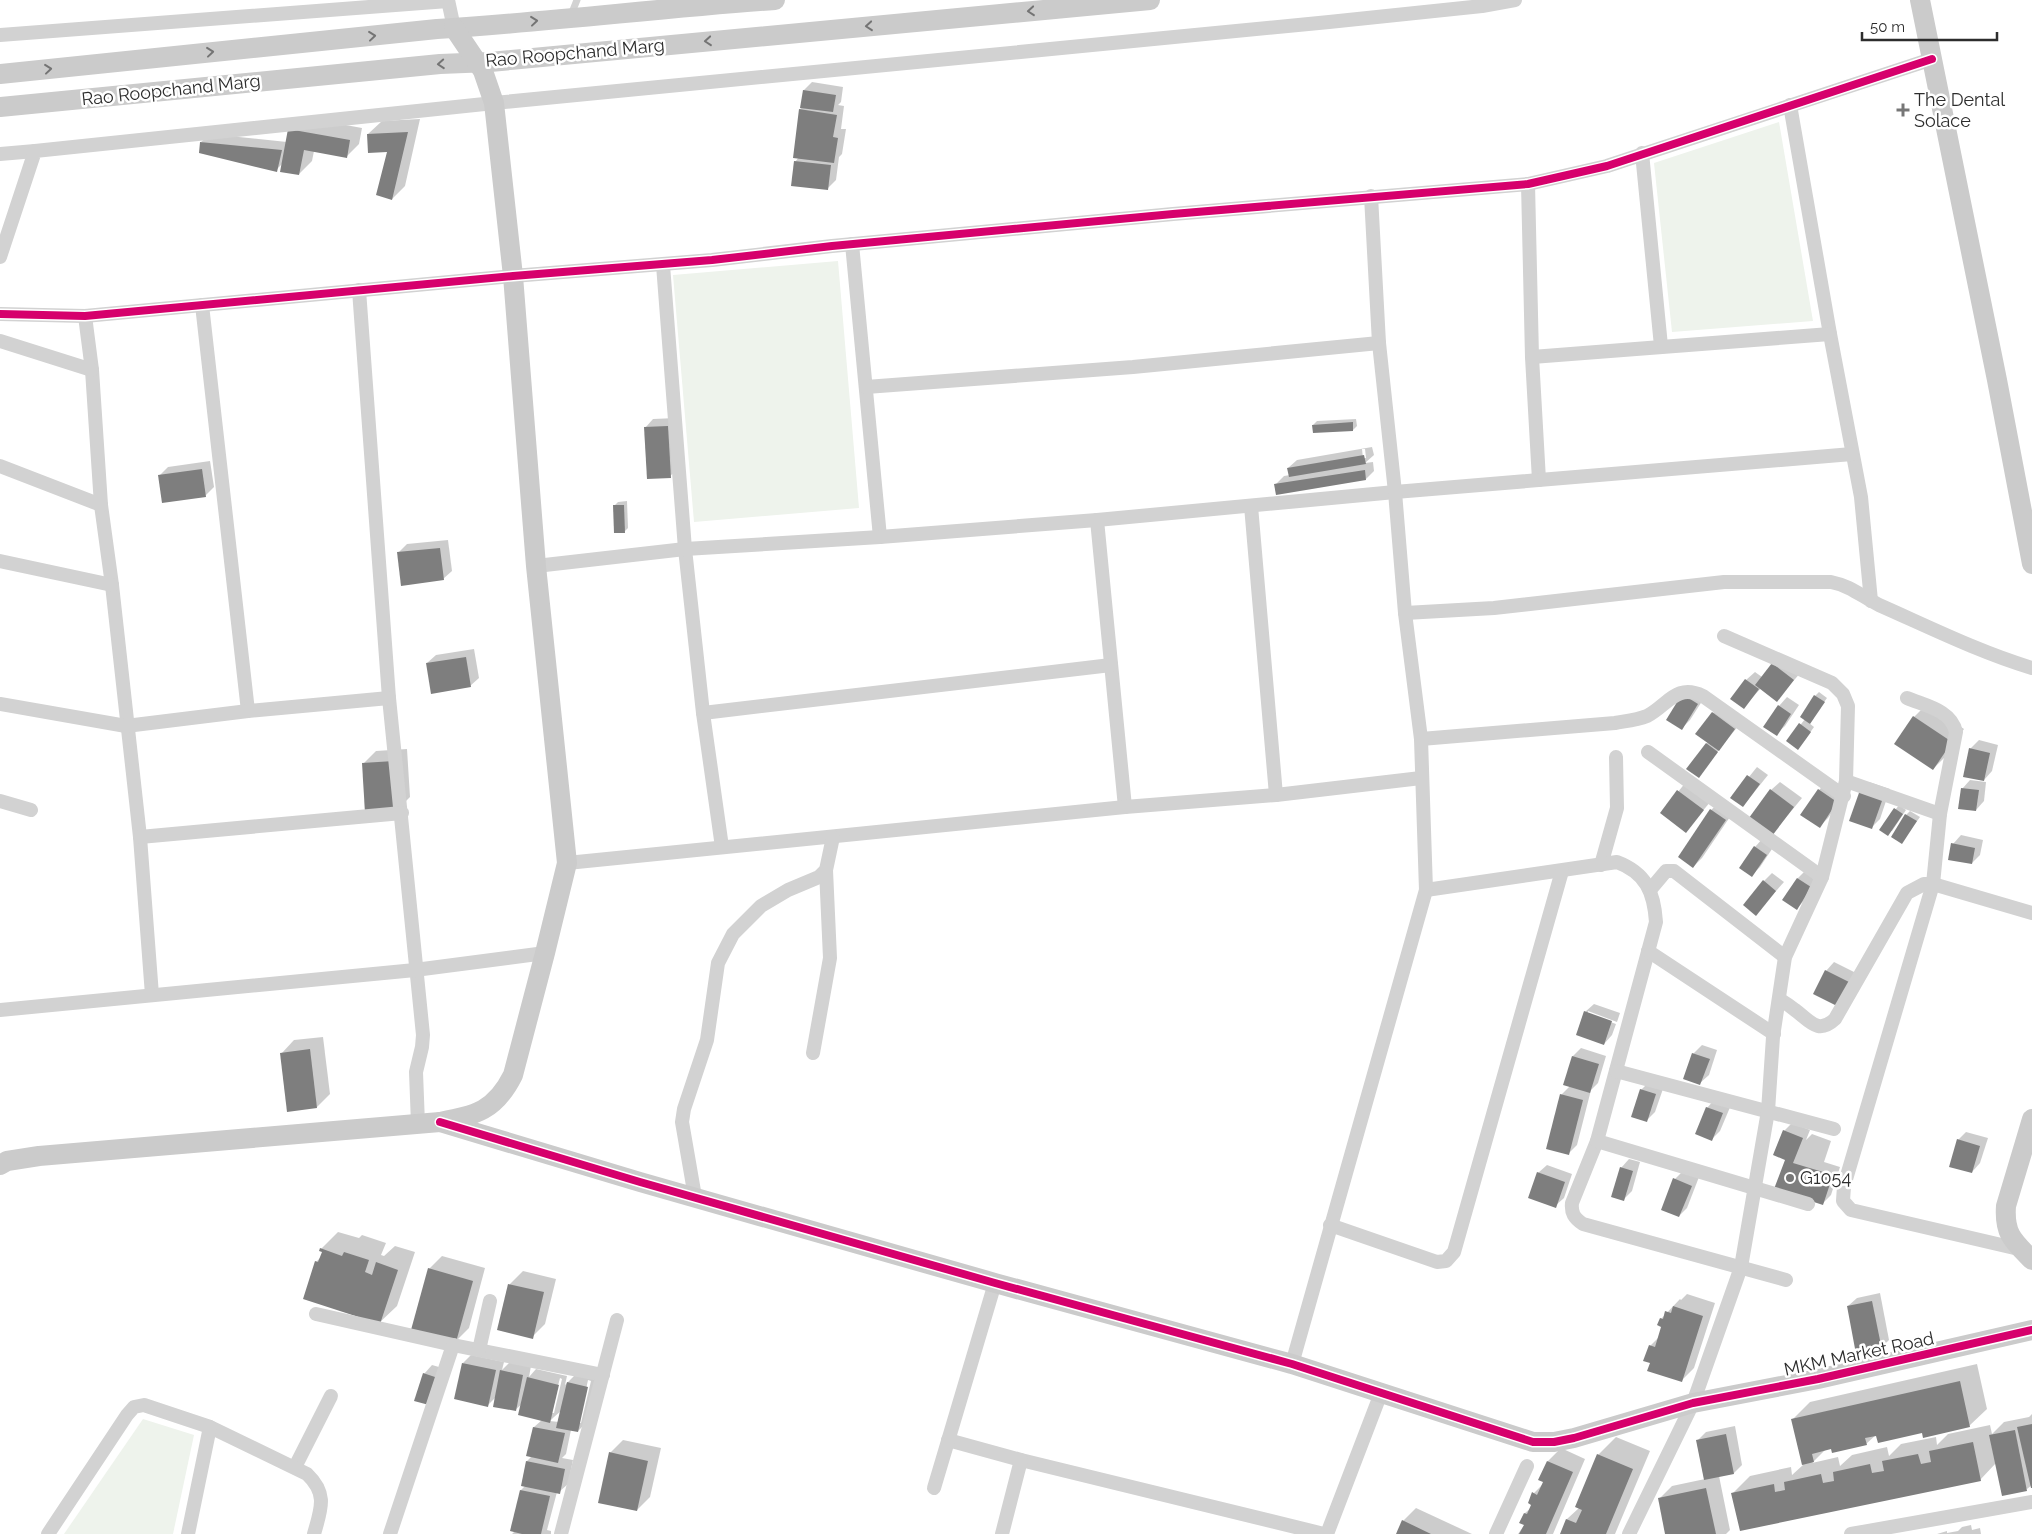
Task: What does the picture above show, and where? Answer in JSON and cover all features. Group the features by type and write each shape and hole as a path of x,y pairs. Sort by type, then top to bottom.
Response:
{"street":[{"path":"0,35 448,0 454,28 483,71 494,102 513,276 536,566 567,863 546,954 512,1075 504,1092 480,1112 440,1122 39,1156 7,1161 0,1164"},
{"name":"Rao Roopchand Marg","path":"0,74 454,28 574,9 774,0"},
{"name":"Rao Roopchand Marg","path":"0,107 430,65 1150,0"},
{"path":"0,154 494,102 1319,23 1482,6 1515,0"},
{"path":"1920,0 2031,555"},
{"path":"0,314 85,316 663,264 852,244 1371,196 1528,184 1607,166 1932,59"},
{"path":"1790,105 1861,497 1872,601"},
{"path":"0,257 35,151"},
{"path":"1642,153 1661,346"},
{"path":"1528,184 1532,357 1539,480"},
{"path":"1292,1364 1426,890 1421,739 1405,613 1395,492 1379,343 1371,196"},
{"path":"852,244 880,537"},
{"path":"663,264 686,549 703,713 722,847"},
{"path":"359,290 389,698 402,813 422,1035 422,1047 416,1072 418,1124"},
{"path":"202,305 248,711"},
{"path":"85,316 92,370 100,505 112,586 126,726 140,837 152,995"},
{"path":"1532,357 1830,334"},
{"path":"0,341 92,370"},
{"path":"866,387 1133,367 1379,343"},
{"path":"536,566 686,549 880,537 1097,520 1395,492 1852,454"},
{"path":"0,466 100,505"},
{"path":"1251,506 1276,795"},
{"path":"1097,520 1125,807"},
{"path":"0,562 112,586"},
{"path":"1405,613 1494,608 1724,582 1831,582 1846,585 1872,601 1998,658 2032,668"},
{"path":"1629,1534 1693,1403 1741,1268 1768,1111 1774,1034 1785,957 1822,877 1844,796 1846,780 1848,706 1843,694 1832,683 1724,636"},
{"path":"703,713 1111,665"},
{"path":"1421,739 1616,723 1647,716 1678,693 1693,692 1703,696 1844,796"},
{"path":"0,704 126,726 248,711 389,698"},
{"path":"1907,698 1947,715 1954,724 1956,732 1940,814 1934,884 1844,1186 1843,1201 1851,1210 2027,1255"},
{"path":"1648,752 1822,877"},
{"path":"1601,865 1617,808 1616,757"},
{"path":"567,863 1125,807 1276,795 1422,778"},
{"path":"1846,780 1940,814"},
{"path":"0,801 32,810"},
{"path":"140,837 402,813"},
{"path":"813,1053 830,958 826,870 833,837"},
{"path":"1426,890 1617,862 1630,867 1645,881 1655,907 1656,922 1597,1140 1572,1203 1571,1211 1575,1219 1583,1224 1786,1280"},
{"path":"695,1197 682,1122 684,1109 707,1040 718,963 733,934 761,906 788,890 819,878 826,870"},
{"path":"1330,1225 1437,1262 1446,1261 1454,1252 1562,871"},
{"path":"1650,890 1666,871 1674,871 1785,957"},
{"path":"1779,999 1797,1011 1806,1020 1819,1027 1829,1025 1835,1019 1907,892 1924,884 1934,884 2032,913"},
{"path":"1648,951 1774,1034"},
{"path":"0,1007 152,995 415,970 546,954"},
{"path":"1616,1071 1834,1129"},
{"path":"2027,1255 2008,1232 2005,1221 2006,1206 2032,1119"},
{"name":"MKM Market Road","path":"440,1122 995,1283 1292,1364 1533,1442 1544,1443 1574,1438 1693,1403 1818,1379 2032,1330"},
{"path":"1597,1140 1808,1204"},
{"path":"934,1488 995,1283"},
{"path":"479,1350 490,1301"},
{"path":"316,1314 453,1345 603,1375"},
{"path":"561,1534 617,1320"},
{"path":"390,1534 453,1345"},
{"path":"948,1440 1021,1460 1325,1534 1381,1393"},
{"path":"295,1467 331,1396"},
{"path":"48,1534 134,1407 144,1405 210,1427 295,1467 316,1482 322,1497 314,1534"},
{"path":"188,1534 210,1427"},
{"path":"1002,1534 1021,1460"},
{"path":"1496,1534 1527,1466"},
{"path":"1851,1534 2032,1502"}],"shaded area":[{"path":"1779,122 1813,321 1672,332 1654,163"},
{"path":"838,261 859,508 694,522 673,275"},
{"path":"143,1419 194,1435 173,1534 64,1534"}],"building":[{"path":"803,90 836,95 833,112 800,108"},
{"path":"799,109 837,115 833,137 838,138 834,163 793,158"},
{"path":"288,129 350,140 347,158 304,150 299,175 280,172"},
{"path":"408,132 392,200 376,195 387,152 368,153 367,134"},
{"path":"200,142 282,150 277,172 199,153"},
{"path":"794,161 831,165 828,190 791,186"},
{"path":"1353,422 1353,431 1313,433 1312,425"},
{"path":"668,426 671,478 647,479 644,427"},
{"path":"1364,455 1366,464 1289,477 1287,468"},
{"path":"202,469 206,497 162,503 158,475"},
{"path":"1365,470 1366,480 1276,495 1274,484"},
{"path":"613,505 624,505 625,533 614,533"},
{"path":"440,548 444,580 401,586 397,552"},
{"path":"466,657 471,687 431,694 426,663"},
{"path":"1772,663 1794,680 1777,702 1755,685"},
{"path":"1745,679 1759,689 1744,709 1730,699"},
{"path":"1682,694 1698,704 1682,730 1666,720"},
{"path":"1814,695 1825,702 1810,724 1800,717"},
{"path":"1778,705 1791,714 1777,736 1763,727"},
{"path":"1712,712 1735,729 1719,751 1695,734"},
{"path":"1913,716 1952,742 1933,770 1894,744"},
{"path":"1799,723 1811,732 1798,750 1786,741"},
{"path":"1706,743 1718,752 1699,778 1686,769"},
{"path":"1969,748 1990,753 1984,781 1963,777"},
{"path":"394,761 398,811 365,813 362,763"},
{"path":"1747,775 1760,784 1743,807 1730,798"},
{"path":"1961,788 1979,790 1976,811 1958,809"},
{"path":"1770,789 1794,807 1769,840 1746,822"},
{"path":"1818,789 1837,802 1820,828 1800,815"},
{"path":"1677,790 1704,810 1686,833 1660,813"},
{"path":"1860,790 1883,798 1872,829 1849,821"},
{"path":"1894,808 1903,814 1888,836 1879,830"},
{"path":"1710,809 1726,820 1693,868 1678,857"},
{"path":"1905,814 1917,821 1902,844 1891,837"},
{"path":"1951,843 1975,848 1972,864 1948,860"},
{"path":"1754,846 1767,855 1752,877 1739,868"},
{"path":"1797,878 1811,887 1797,910 1782,900"},
{"path":"1763,880 1776,891 1756,916 1743,905"},
{"path":"1825,970 1849,982 1837,1006 1813,994"},
{"path":"1584,1011 1612,1021 1604,1045 1576,1035"},
{"path":"310,1049 317,1108 287,1112 280,1053"},
{"path":"1692,1053 1710,1059 1700,1085 1683,1079"},
{"path":"1572,1056 1599,1064 1590,1093 1563,1085"},
{"path":"1640,1089 1656,1094 1647,1122 1631,1117"},
{"path":"1560,1094 1583,1100 1569,1155 1546,1149"},
{"path":"1706,1107 1723,1113 1712,1141 1695,1134"},
{"path":"1783,1130 1803,1138 1793,1163 1833,1175 1823,1205 1774,1189 1785,1160 1773,1155"},
{"path":"1957,1139 1980,1146 1972,1173 1949,1167"},
{"path":"1620,1167 1633,1171 1624,1201 1611,1197"},
{"path":"1537,1172 1565,1182 1556,1208 1528,1198"},
{"path":"1673,1178 1692,1186 1679,1217 1661,1210"},
{"path":"320,1248 342,1256 344,1252 369,1260 365,1272 372,1275 376,1262 398,1270 380,1324 303,1299 315,1261 318,1262 322,1252 319,1251"},
{"path":"428,1268 473,1281 456,1342 411,1330"},
{"path":"508,1284 544,1292 533,1339 497,1330"},
{"path":"1872,1301 1882,1350 1856,1354 1847,1306"},
{"path":"1673,1306 1703,1316 1682,1382 1647,1371 1650,1363 1643,1361 1649,1345 1655,1347 1661,1327 1657,1325 1660,1318 1663,1319 1665,1311 1671,1313"},
{"path":"462,1363 496,1370 488,1407 454,1399"},
{"path":"500,1370 523,1375 516,1411 493,1407"},
{"path":"423,1373 438,1378 429,1405 414,1401"},
{"path":"527,1377 559,1385 550,1423 518,1415"},
{"path":"1960,1381 1970,1427 1923,1438 1922,1433 1878,1443 1876,1436 1865,1438 1867,1445 1832,1453 1831,1449 1812,1454 1814,1462 1802,1465 1791,1419"},
{"path":"567,1382 588,1387 578,1432 556,1428"},
{"path":"2032,1424 2032,1488 2031,1488 2017,1427"},
{"path":"533,1427 565,1433 558,1463 526,1456"},
{"path":"2015,1430 2027,1491 2002,1496 1989,1435"},
{"path":"1726,1434 1734,1474 1704,1480 1696,1440"},
{"path":"1973,1442 1981,1481 1740,1531 1731,1493 1774,1484 1775,1492 1785,1490 1784,1482 1821,1474 1823,1483 1834,1481 1833,1472 1870,1464 1872,1473 1884,1471 1882,1461 1918,1454 1921,1464 1931,1462 1929,1451"},
{"path":"609,1452 648,1461 637,1511 598,1503"},
{"path":"1597,1454 1633,1469 1606,1534 1560,1534 1566,1519 1576,1523 1582,1510 1575,1507"},
{"path":"526,1461 565,1469 560,1494 521,1486"},
{"path":"1547,1461 1573,1472 1546,1534 1519,1534 1524,1525 1519,1523 1524,1513 1527,1514 1531,1505 1528,1503 1532,1492 1537,1495 1543,1482 1538,1480"},
{"path":"1706,1488 1716,1534 1665,1534 1658,1498"},
{"path":"520,1490 550,1496 541,1534 522,1534 510,1531"},
{"path":"1402,1520 1431,1534 1396,1534"}],"cycle path":[{"path":"0,314 85,316 513,276 712,260 832,246 1173,214 1528,184 1607,166 1932,59"},
{"path":"440,1122 640,1182 995,1283 1292,1364 1533,1442 1554,1442 1574,1438 1693,1403 1818,1379 2032,1330"}],"place":[{"name":"The Dental Solace","path":"1903,110"},
{"name":"G1054","path":"1790,1178"}]}
